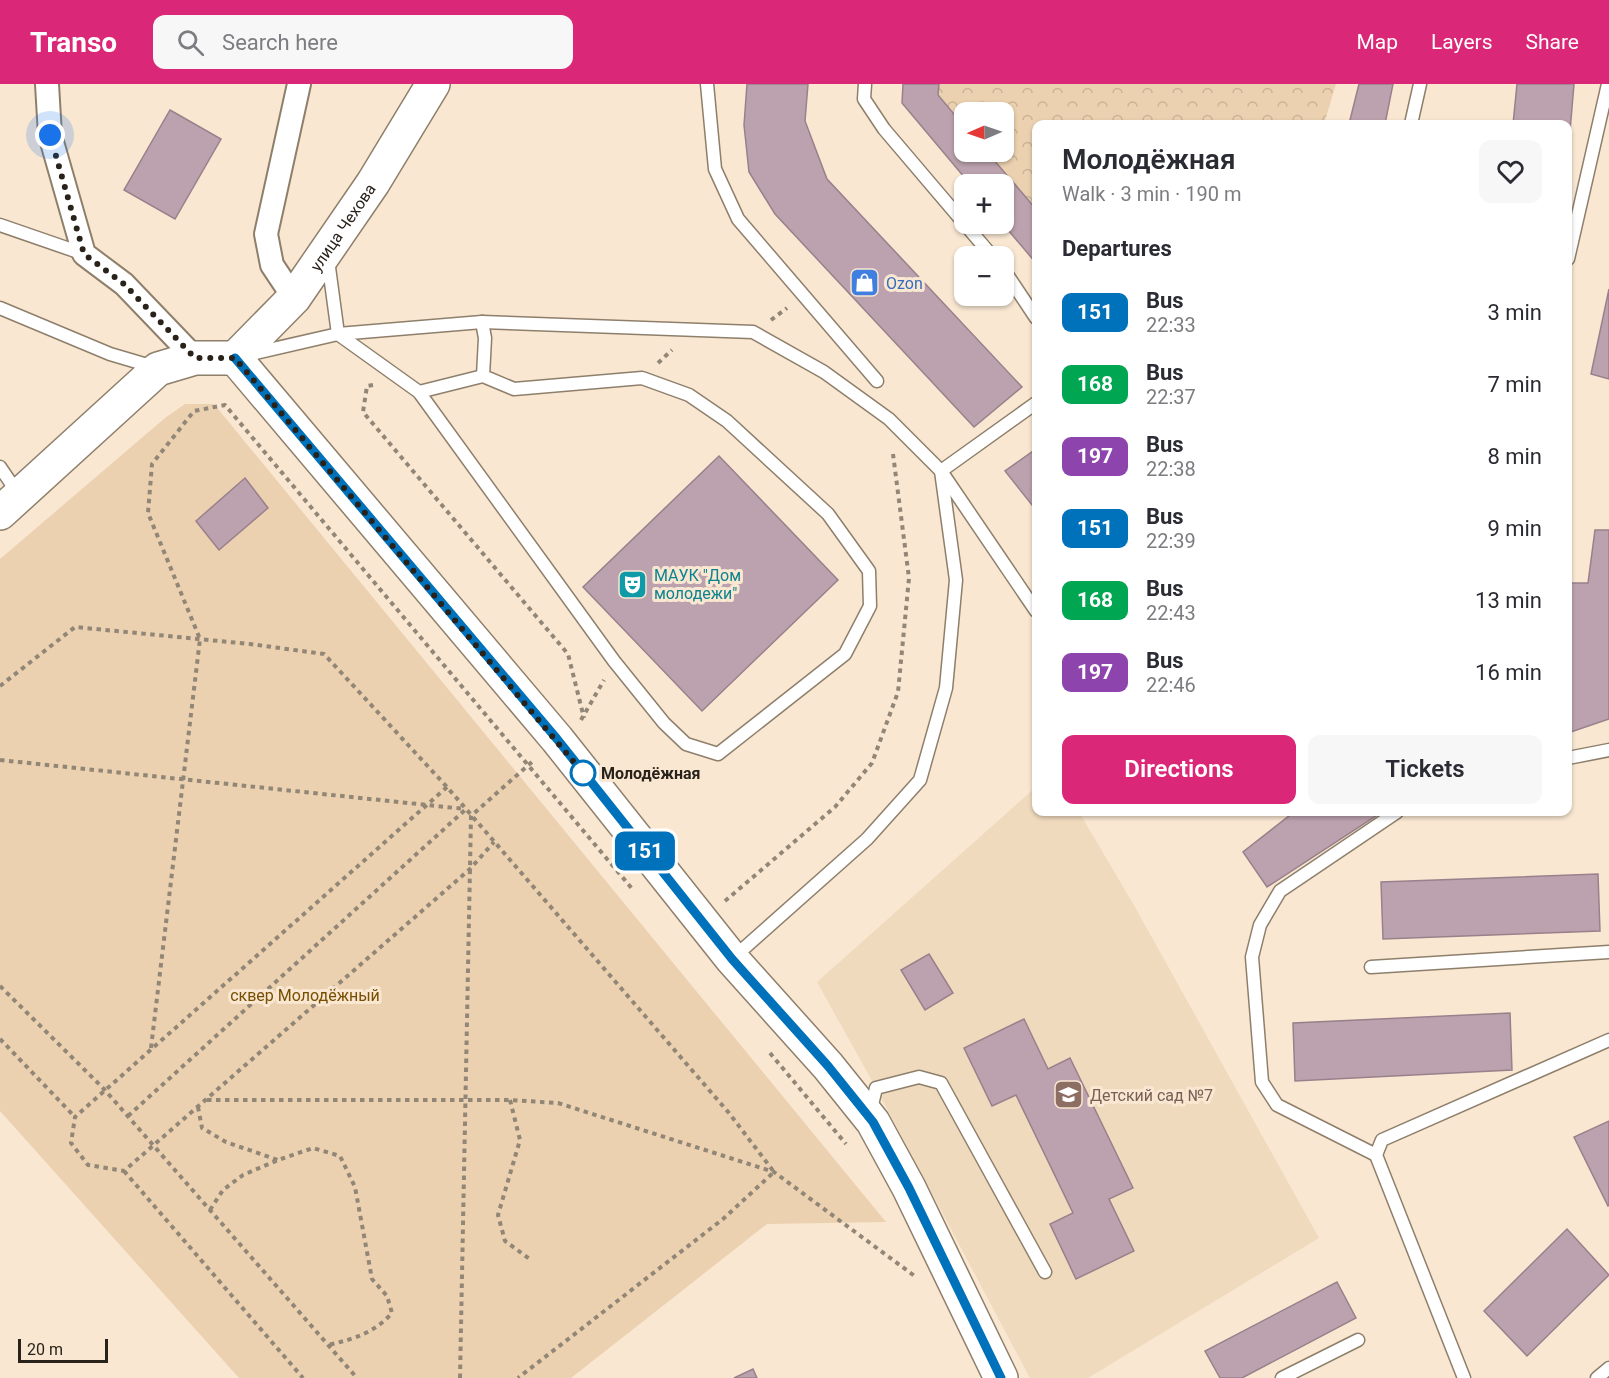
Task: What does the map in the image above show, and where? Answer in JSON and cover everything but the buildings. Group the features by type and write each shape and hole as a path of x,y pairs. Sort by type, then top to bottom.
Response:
{"street":[{"path":"47,84 50,135 84,254 124,284 195,358"},
{"path":"294,298 272,265 266,234 300,84"},
{"name":"улица Чехова","path":"235,358 294,298 373,183 433,84"},
{"path":"10,504 158,369 195,358 235,358 557,739 732,959 828,1066 868,1117 909,1188 1001,1378"}],"lane":[{"path":"707,84 715,169 738,219 877,381"},
{"path":"865,84 864,99 884,129 983,246"},
{"path":"1412,120 1420,84"},
{"path":"1572,242 1608,84"},
{"path":"0,225 84,254"},
{"path":"327,250 338,334 418,392 614,661 664,723 686,744 718,754 845,654 870,606 869,571 828,514 727,421 689,395 642,378 514,390 483,376 418,392"},
{"path":"1014,285 1032,312"},
{"path":"0,308 110,354 158,369"},
{"path":"482,322 485,338 483,376"},
{"path":"235,358 338,334 482,322 695,328 753,332 824,372 890,419 941,471 1032,605"},
{"path":"941,471 1032,406"},
{"path":"0,467 10,504"},
{"path":"732,959 867,839 920,780 946,688 956,580 941,471"},
{"path":"1572,757 1609,750"},
{"path":"1391,816 1280,891 1260,925 1251,957 1262,1082 1277,1105 1376,1155 1464,1378"},
{"path":"1371,967 1609,952"},
{"path":"1376,1155 1382,1140 1609,1040"},
{"path":"868,1117 876,1088 919,1077 941,1083 1045,1272"},
{"path":"1282,1378 1358,1340"},
{"path":"1597,1378 1609,1368"}],"path":[{"path":"753,332 804,296"},
{"path":"642,378 695,328"},
{"path":"400,379 367,386 363,412 568,654 584,718 591,727"},
{"path":"151,1048 200,639 148,513 152,464 195,411 225,405 642,901"},
{"path":"701,921 835,807 872,763 898,692 909,578 890,419"},
{"path":"0,686 75,627 324,654 447,787 729,1113 774,1172 919,1279"},
{"path":"584,718 614,661"},
{"path":"0,760 425,807 465,809"},
{"path":"460,1378 471,816 528,765"},
{"path":"303,1378 124,1171 88,1165 71,1143 75,1117 447,787"},
{"path":"128,1116 465,809"},
{"path":"124,1171 470,869 494,842"},
{"path":"721,889 728,898"},
{"path":"0,986 104,1089 357,1378"},
{"path":"0,1039 75,1117"},
{"path":"763,1045 854,1153"},
{"path":"206,1100 510,1100 558,1103 774,1172"},
{"path":"510,1100 520,1140 498,1215 506,1240 531,1260"},
{"path":"198,1107 202,1128 226,1142 278,1160"},
{"path":"210,1210 223,1190 243,1175 278,1160 313,1149 340,1156 355,1187 372,1279 387,1296 392,1313 381,1325 360,1338 328,1345"},
{"path":"518,1378 723,1218 774,1172"}],"shaded area":[{"path":"1032,791 1032,816 1081,816 1135,907 1319,1238 1088,1378 1030,1378 817,982"}],"green space":[{"path":"939,84 1336,84 1325,120 1032,120 1032,204 1014,183 1014,174 1006,174 996,162 1014,162 1014,102 954,102 954,114 938,95"},
{"name":"сквер Молодёжный","path":"185,404 214,404 886,1222 767,1224 571,1378 239,1378 0,1111 0,559 165,418"}],"bus line":[{"name":"151","path":"235,358 557,739 732,959 828,1066 873,1122 909,1188 1001,1378"}],"place":[{"name":"Ozon","path":"865,283"},
{"name":"МАУК \"Дом молодежи\"","path":"633,584"},
{"name":"Молодёжная","path":"583,773"},
{"name":"Детский сад №7","path":"1069,1095"}],"route":[{"path":"50,135 84,254 124,284 195,358 235,358 557,739 583,773"}]}
